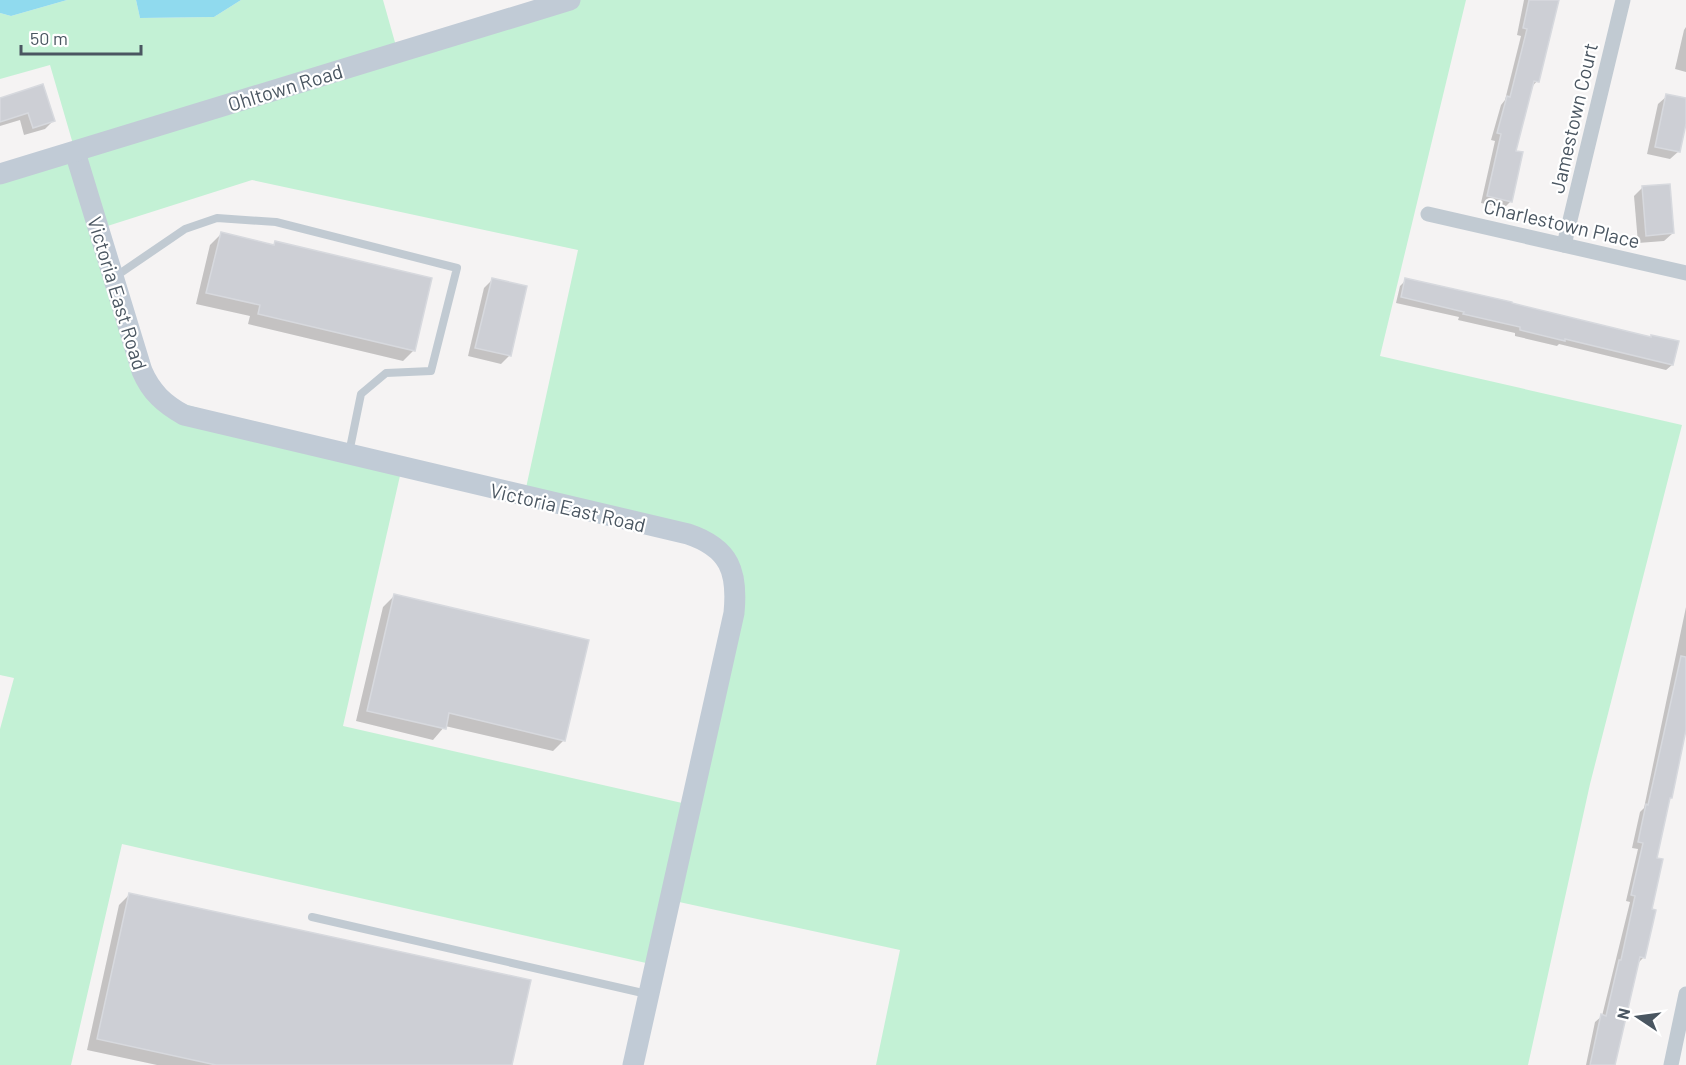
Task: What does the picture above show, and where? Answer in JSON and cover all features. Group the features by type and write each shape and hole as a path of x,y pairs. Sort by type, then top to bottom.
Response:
{"street":[{"name":"Ohltown Road","path":"0,174 570,0"},
{"name":"Jamestown Court","path":"1564,245 1623,0"},
{"name":"Victoria East Road","path":"75,152 147,383 156,396 169,407 184,415 688,534 711,545 730,567 735,580 734,613 633,1065"},
{"name":"Charlestown Place","path":"1428,214 1686,273"},
{"path":"1671,1065 1686,996"}],"lane":[{"path":"112,275 122,272 185,229 217,218 276,222 457,268 431,371 386,373 361,394 349,455"},
{"path":"312,917 649,995"}],"green space":[{"path":"67,0 136,0 140,18 214,17 241,0 383,0 398,53 561,0 1466,0 1380,356 1682,425 1590,784 1528,1065 876,1065 900,950 670,900 655,965 122,844 71,1065 0,1065 0,729 14,678 0,675 0,174 75,151 50,65 0,79 0,13 11,16","holes":["252,180 578,250 524,497 711,545 736,592 691,805 343,726 402,467 156,396 98,229"]}],"water":[{"path":"0,0 67,0 11,16 0,13"},
{"path":"136,0 241,0 214,17 140,18"}],"building":[{"path":"1529,0 1559,0 1539,82 1534,81 1516,151 1523,152 1512,202 1487,196 1501,134 1497,133 1507,96 1510,97 1527,29 1523,28"},
{"path":"43,84 55,121 33,128 28,113 0,122 0,98"},
{"path":"1666,94 1686,98 1686,124 1680,152 1655,147"},
{"path":"1670,184 1674,233 1646,236 1642,186"},
{"path":"221,232 274,245 275,241 432,278 415,351 258,314 260,305 206,293"},
{"path":"492,278 527,286 511,356 475,348"},
{"path":"1405,278 1651,337 1651,335 1679,341 1673,365 1520,330 1520,327 1401,297"},
{"path":"394,594 589,640 565,741 449,713 446,729 367,711"},
{"path":"1681,656 1686,657 1686,730 1657,858 1663,859 1652,909 1656,910 1645,958 1640,957 1615,1065 1590,1065 1601,1014 1606,1016 1619,960 1621,960 1635,896 1631,895 1643,843 1638,842"},
{"path":"129,893 531,980 512,1065 216,1065 97,1039"}]}
